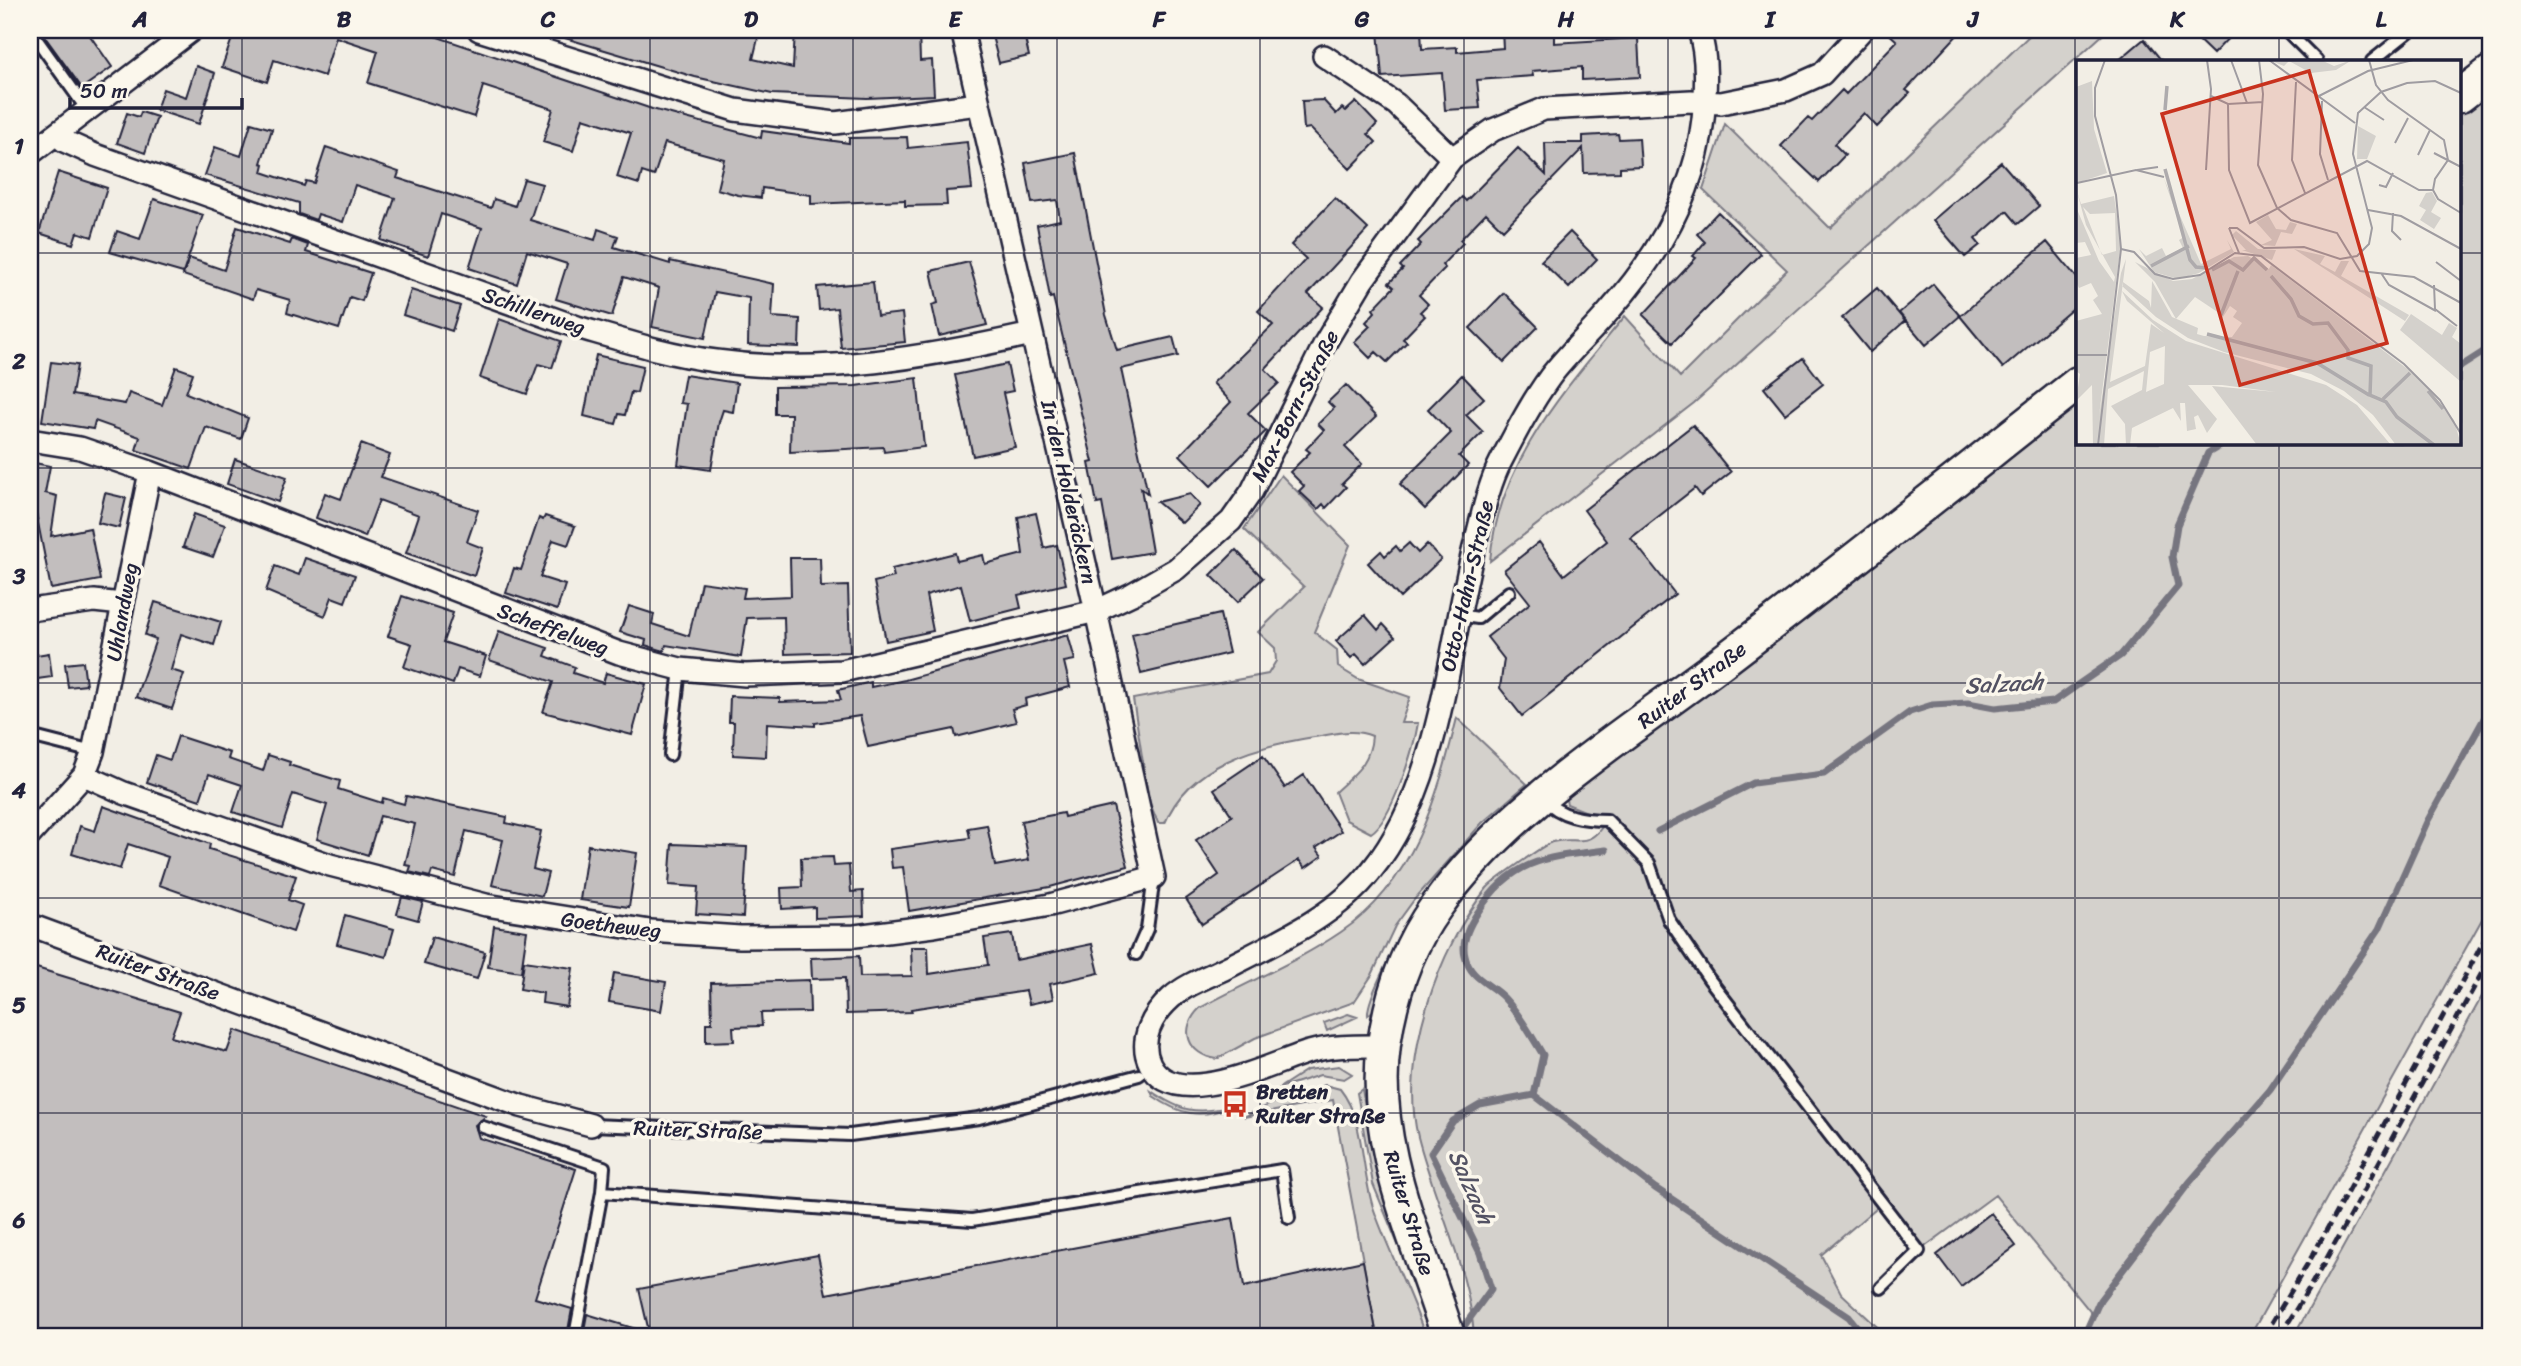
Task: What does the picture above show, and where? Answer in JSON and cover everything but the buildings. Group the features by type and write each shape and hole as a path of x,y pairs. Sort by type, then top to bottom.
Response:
{"street":[{"path":"30,154 192,30"},
{"path":"479,30 735,110 835,123 978,104"},
{"name":"In den Holderäckern","path":"962,30 1096,611 1154,877"},
{"name":"Otto-Hahn-Straße","path":"1146,1072 1148,1028 1168,1000 1180,990 1331,909 1376,866 1407,817 1438,713 1471,556 1496,470 1522,419 1551,376 1648,264 1668,232 1686,194 1699,149 1704,104 1705,71 1699,30"},
{"name":"Max-Born-Straße","path":"1096,611 1176,569 1231,521 1252,491 1325,343 1378,259 1452,158 1493,131 1544,108 1691,101 1704,104 1786,90 1822,74 1862,30"},
{"path":"1324,56 1396,104 1452,158"},
{"path":"2462,94 2491,72"},
{"name":"Schillerweg","path":"58,134 64,141 95,155 564,322 647,347 717,362 841,367 935,356 1032,334"},
{"name":"Ruiter Straße","path":"1446,1327 1394,1177 1385,1130 1384,1046 1393,995 1412,947 1436,907 1469,867 1542,797 1779,619 2076,385"},
{"name":"Scheffelweg","path":"30,440 80,448 150,472 562,634 680,669 744,675 842,671 1096,611"},
{"name":"Uhlandweg","path":"30,835 84,775 93,752 150,472"},
{"path":"30,610 94,601 122,604"},
{"name":"Goetheweg","path":"84,775 124,793 330,865 486,905 650,931 740,937 855,936 934,926 1050,905 1154,877"},
{"name":"Ruiter Straße","path":"30,925 521,1106 591,1125"},
{"path":"1146,1072 1175,1083 1219,1083 1310,1051 1340,1046 1384,1046"}],"lane":[{"path":"30,30 88,111"},
{"path":"2286,30 2316,60"},
{"path":"2373,60 2411,30"},
{"path":"1458,615 1478,618 1509,592"},
{"path":"670,755 680,669"},
{"path":"30,736 93,752"},
{"path":"1542,797 1554,811 1588,820 1607,820 1648,863 1669,920 1709,979 1919,1251 1881,1288"},
{"name":"In den Holderäckern","path":"1136,954 1147,929 1154,877"},
{"name":"Ruiter Straße","path":"591,1125 850,1135 979,1118 1146,1072"},
{"path":"483,1127 604,1167 602,1192 575,1336"},
{"path":"602,1192 972,1220 1282,1170 1289,1218"}],"shaded area":[{"path":"2035,30 2108,30 1694,403 1490,561 1496,525 1506,491 1520,459 1558,400 1625,316 1680,377 1787,270 1703,190 1725,124 1830,228"},
{"path":"2491,75 2491,903 2250,1336 2082,1336 2093,1315 1995,1195 1919,1251 1882,1203 1821,1255 1841,1293 1887,1336 1474,1336 1459,1262 1418,1137 1414,1074 1427,1006 1439,973 1453,941 1487,888 1552,842 1582,840 1594,836 1607,820 1567,804 1565,796 2076,398 2076,444 2462,444 2462,97"},
{"path":"1281,475 1350,545 1314,632 1337,650 1338,667 1358,679 1410,697 1401,723 1418,723 1407,765 1394,799 1379,826 1371,833 1346,820 1335,792 1355,774 1368,754 1372,736 1358,732 1292,741 1227,761 1190,786 1165,823 1158,823 1149,801 1133,699 1268,674 1276,661 1275,648 1258,632 1304,587 1244,529"},
{"path":"1457,718 1527,784 1482,823 1414,900 1395,926 1372,975 1354,1002 1255,1038 1217,1059 1199,1052 1189,1040 1188,1032 1193,1016 1200,1008 1324,943 1366,912 1387,889 1405,864 1431,808"},
{"path":"1410,919 1374,1010 1368,1015 1378,982"},
{"path":"2491,980 2491,1336 2294,1336"},
{"path":"1348,1014 1357,1017 1327,1031 1324,1023"},
{"path":"1339,1066 1352,1074 1344,1079 1320,1075 1279,1088 1307,1070"},
{"path":"1325,1085 1340,1089 1354,1115 1373,1207 1425,1336 1377,1336 1333,1100 1244,1117 1280,1099"},
{"path":"1362,1089 1378,1180 1420,1298 1373,1184 1357,1093"},
{"path":"1151,1091 1189,1110 1231,1107 1210,1113 1190,1113 1163,1102 1153,1096"}],"waterway":[{"name":"Salzach","path":"2462,366 2485,351 2491,353"},
{"name":"Salzach","path":"1658,831 1753,783 1824,774 1910,712 1932,705 1968,703 1995,708 2053,702 2121,655 2178,586 2172,557 2177,525 2208,453 2223,444"},
{"path":"2084,1336 2100,1300 2189,1183 2270,1090 2379,929 2427,822 2491,706"},
{"name":"Salzach","path":"1457,1336 1491,1289 1480,1253 1431,1153 1453,1121 1480,1105 1534,1095 1543,1055 1510,1005 1471,970 1464,950 1467,933 1491,894 1518,870 1549,858 1606,850"},
{"path":"1534,1095 1655,1188 1849,1317 1864,1336"}],"railway":[{"path":"2264,1336 2314,1253 2491,928"},
{"path":"2280,1336 2326,1260 2491,956"}],"place":[{"name":"Bretten Ruiter Straße","path":"1235,1104"}]}
